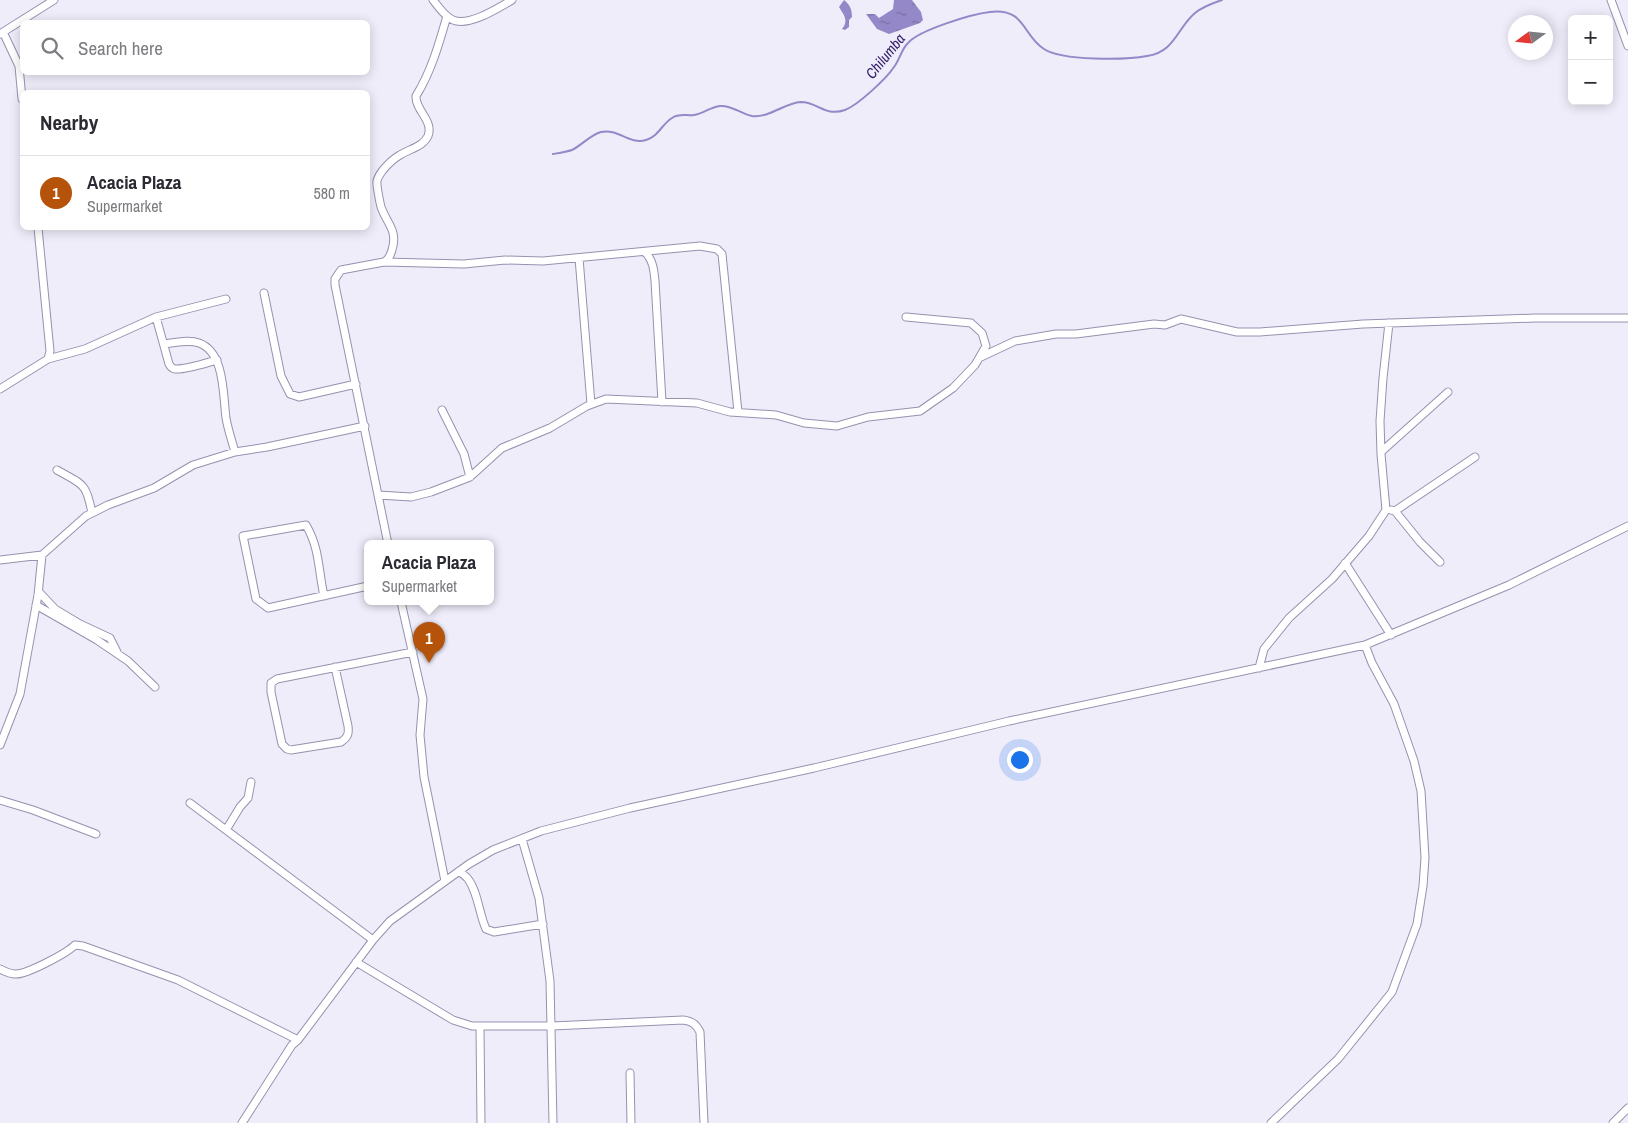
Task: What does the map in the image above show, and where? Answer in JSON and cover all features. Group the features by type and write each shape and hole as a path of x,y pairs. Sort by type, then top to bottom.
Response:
{"street":[{"path":"22,20 54,0"},
{"path":"433,0 447,16 458,21 474,19 488,14 512,0"},
{"path":"1610,0 1628,46"},
{"path":"384,262 391,254 394,234 381,206 376,184 377,179 390,162 415,148 427,138 429,132 428,125 418,105 416,96 423,85 435,56 447,16"},
{"path":"20,22 2,33 19,66 21,90"},
{"path":"38,230 50,350 48,359"},
{"path":"387,540 335,285 335,279 341,270 346,268 384,262 464,264 495,261 543,261 700,246 717,249 722,254 738,412"},
{"path":"645,252 652,263 655,281 662,402"},
{"path":"579,258 591,404"},
{"path":"264,293 282,376 290,394 299,397 356,384"},
{"path":"0,389 55,356 85,349 156,317 226,299"},
{"path":"156,317 169,364 175,369 217,360"},
{"path":"378,495 411,497 431,492 470,477 502,448 550,428 591,404 606,399 697,403 730,412 776,415 804,423 837,426 868,417 920,411 953,388 981,357 986,346 982,333 971,323 906,317"},
{"path":"981,357 1015,341 1056,334 1076,334 1154,324 1165,325 1181,319 1237,332 1260,332 1390,323 1534,318 1628,318"},
{"path":"1259,668 1264,649 1290,618 1345,564 1386,510 1380,421 1390,323"},
{"path":"164,344 188,341 199,343 207,348 217,360 223,386 226,420 235,452"},
{"path":"1381,452 1448,392"},
{"path":"442,410 464,454 470,477"},
{"path":"0,560 42,555 75,525 92,513 154,488 193,465 235,452 365,426"},
{"path":"1386,510 1395,511 1476,457"},
{"path":"57,470 83,485 87,491 92,513"},
{"path":"1395,511 1420,542 1440,562"},
{"path":"324,596 319,557 314,538 306,524 243,536 256,599 268,608 324,596 364,587"},
{"path":"242,1123 292,1045 298,1040 372,940 390,921 445,880 493,850 522,838 573,822 630,808 814,768 1009,721 1365,645 1509,585 1628,526"},
{"path":"0,745 20,694 39,592 42,555"},
{"path":"1345,564 1391,635"},
{"path":"39,592 55,609 80,624 110,638 119,655"},
{"path":"36,605 97,640 128,661 155,687"},
{"path":"402,605 423,699 420,735 424,778 445,880"},
{"path":"1272,1123 1338,1059 1392,992 1417,924 1424,886 1425,858 1421,791 1414,760 1394,704 1365,645"},
{"path":"335,667 348,726 349,733 347,738 342,742 287,749 282,744 271,692 271,683 277,679 335,667 413,652"},
{"path":"226,830 248,798 251,782"},
{"path":"0,800 33,810 96,834"},
{"path":"190,803 372,940"},
{"path":"522,838 539,898 550,981 553,1123"},
{"path":"459,871 469,880 479,904 486,929 494,932 543,924"},
{"path":"0,969 14,975 25,972 39,967 60,954 67,952 75,945 83,946 178,980 298,1040"},
{"path":"356,962 453,1020 480,1027 691,1021 697,1025 700,1032 704,1123"},
{"path":"480,1027 481,1123"},
{"path":"630,1073 631,1123"},
{"path":"1613,1123 1628,1108"}],"water":[{"path":"844,0 852,12 849,27 845,30 842,29 845,18 839,7"},
{"path":"894,0 912,0 921,12 923,20 920,23 889,34 877,29 866,14 875,14 879,18 893,9"}],"waterway":[{"name":"Chilumba","path":"553,154 572,150 593,135 607,131 634,140 646,140 654,136 675,116 697,114 720,106 729,107 752,116 765,115 801,102 832,112 845,110 864,97 885,78 896,64 908,43 914,38 946,23 982,13 1002,12 1011,14 1017,18 1037,43 1053,53 1079,58 1125,58 1147,56 1164,50 1195,13 1204,7 1222,0"}],"place":[{"name":"Acacia Plaza","path":"429,663"}]}
